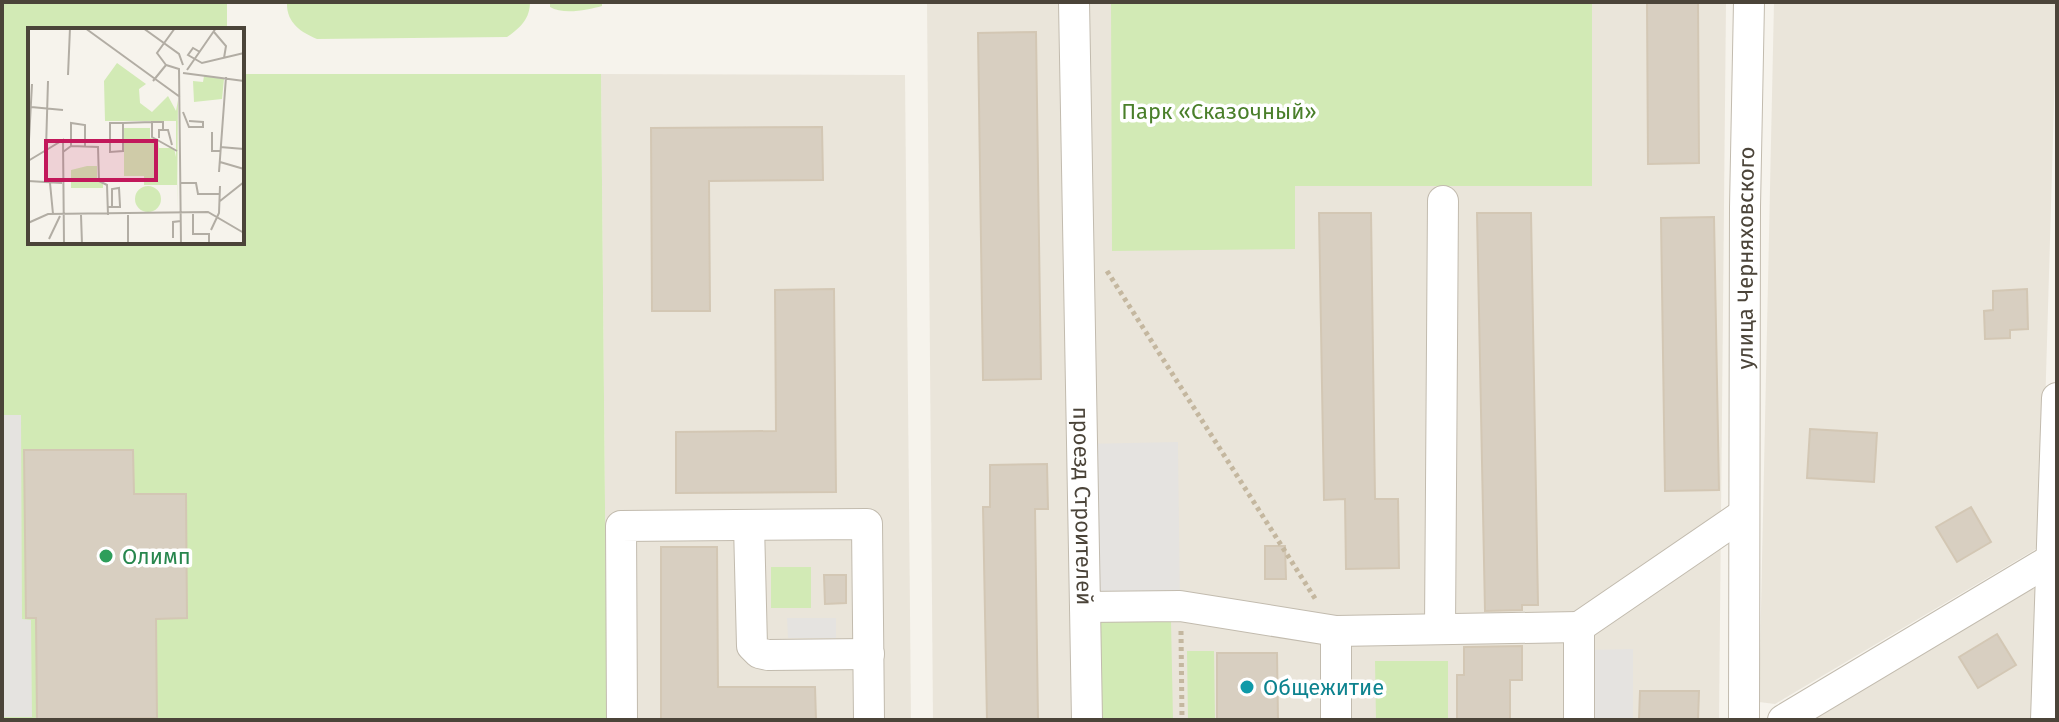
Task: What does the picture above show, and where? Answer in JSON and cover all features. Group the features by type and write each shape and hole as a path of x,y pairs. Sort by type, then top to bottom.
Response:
{"street":[{"name":"проезд Строителей","path":"1074,2 1085,607 1180,606 1336,631 1579,627"},
{"name":"улица Черняховского","path":"1744,720 1745,207 1749,2"},
{"path":"1440,629 1443,201"},
{"path":"2046,720 2054,558 2057,398"},
{"path":"1579,720 1579,627 1744,514"},
{"path":"622,720 621,526 867,524 869,720"},
{"path":"749,525 752,646 759,653 768,655 869,654"},
{"path":"1783,720 2054,558"},
{"path":"1085,607 1087,720"},
{"path":"1336,631 1336,720"}],"path":[{"path":"1103,264 1336,631"},
{"path":"1180,606 1182,720"}],"shaded area":[{"path":"927,2 1726,2 1719,720 933,720"},
{"path":"1774,2 2057,2 2041,546 1775,704 1759,702"},
{"path":"601,74 905,75 911,720 607,720"},
{"path":"2,415 21,415 22,619 31,620 32,717 2,717"},
{"path":"1178,442 1180,606 1085,607 1082,444"},
{"path":"2057,573 2057,720 1809,720"},
{"path":"787,618 836,618 836,638 788,638"},
{"path":"1633,649 1633,720 1586,720 1586,650"}],"green space":[{"path":"2,2 227,2 227,28 28,28 28,244 244,244 244,74 601,74 607,720 2,720"},
{"path":"287,2 530,2 523,22 507,37 317,39 295,25"},
{"path":"550,2 602,2 602,6 562,11 550,7"},
{"name":"Парк «Сказочный»","path":"1111,2 1592,2 1592,186 1295,186 1295,249 1112,251"},
{"path":"771,567 811,567 811,608 771,608"},
{"path":"1171,621 1173,720 1099,720 1098,622"},
{"path":"1187,651 1214,651 1215,720 1188,720"},
{"path":"1375,661 1448,661 1448,720 1376,720"}],"building":[{"path":"1647,2 1698,2 1699,163 1648,164"},
{"path":"1036,32 1041,379 983,380 978,33"},
{"path":"822,127 823,180 709,181 710,311 652,311 651,128"},
{"path":"1319,213 1371,213 1375,499 1398,499 1399,568 1346,569 1345,499 1324,500"},
{"path":"1477,213 1531,213 1538,605 1522,605 1522,610 1485,611"},
{"path":"1714,217 1719,490 1665,491 1661,218"},
{"path":"834,289 836,492 676,493 676,432 776,431 775,290"},
{"path":"2027,289 2028,329 2010,330 2010,338 1985,339 1984,311 1993,310 1993,291"},
{"path":"1810,429 1877,433 1874,482 1807,478"},
{"name":"Олимп","path":"24,450 133,450 134,494 186,494 187,618 156,619 157,718 37,719 36,618 26,618"},
{"path":"1047,464 1048,509 1035,509 1038,720 987,720 983,507 990,507 990,465"},
{"path":"1971,507 1991,542 1957,562 1936,527"},
{"path":"1265,546 1285,546 1286,579 1265,579"},
{"path":"661,547 717,547 718,687 815,687 816,720 661,720"},
{"path":"824,575 846,575 846,603 825,604"},
{"path":"1997,634 2016,665 1978,688 1959,657"},
{"path":"1522,646 1522,680 1510,680 1510,720 1457,720 1457,675 1464,675 1464,647"},
{"name":"Общежитие","path":"1217,653 1277,653 1278,720 1217,720"},
{"path":"1640,691 1699,691 1698,720 1639,720"}],"place":[{"name":"Олимп","path":"106,556"},
{"name":"Общежитие","path":"1247,687"}]}
